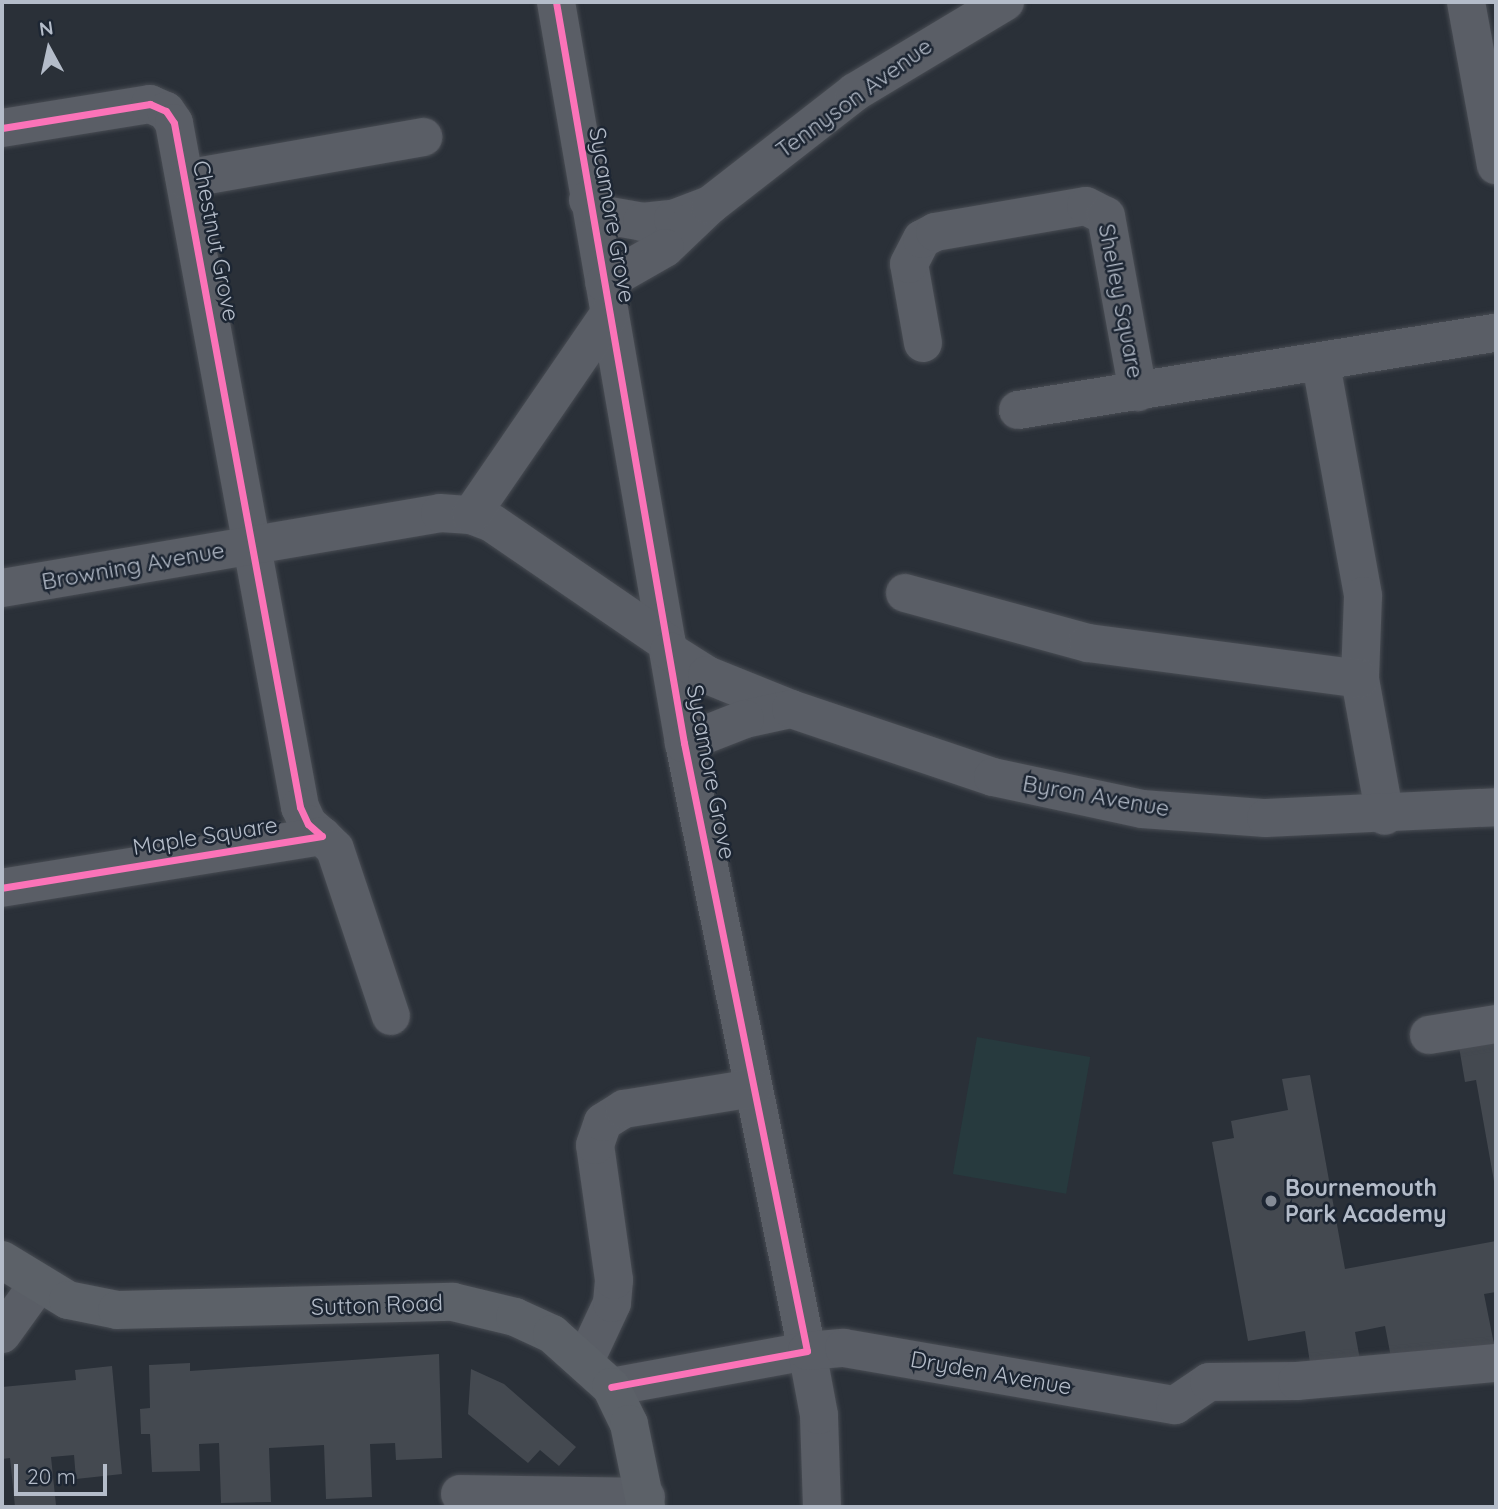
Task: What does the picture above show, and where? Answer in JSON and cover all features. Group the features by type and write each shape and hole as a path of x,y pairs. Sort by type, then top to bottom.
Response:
{"main road":[{"name":"Sutton Road","path":"2,1260 68,1300 117,1310 453,1302 488,1306 552,1334 598,1374 629,1424 646,1502"}],"street":[{"name":"Sycamore Grove","path":"556,2 588,200 684,743 819,1415 822,1507"},
{"path":"1466,2 1496,164"},
{"name":"Tennyson Avenue","path":"606,298 710,205 855,92 1001,3"},
{"name":"Chestnut Grove","path":"2,128 149,104 166,111 174,123 255,545"},
{"path":"185,179 423,137"},
{"name":"Tennyson Avenue","path":"588,200 604,215 642,222 673,219 710,205"},
{"name":"Shelley Square","path":"923,343 909,264 922,239 935,232 1086,206 1106,216 1138,392"},
{"path":"471,515 606,298"},
{"name":"Shelley Square","path":"1018,410 1321,364 1496,332"},
{"path":"1321,364 1363,596 1360,679 1385,816"},
{"name":"Browning Avenue","path":"2,588 440,513 471,515 492,523 668,647"},
{"name":"Maple Square","path":"255,545 300,807 308,824 335,849 391,1016"},
{"path":"905,593 1087,643 1360,679"},
{"name":"Byron Avenue","path":"668,647 683,664 791,709 993,777 1142,809 1266,818 1385,816 1496,807"},
{"path":"684,743 745,719 791,709"},
{"name":"Maple Square","path":"2,888 322,836"},
{"path":"1429,1035 1496,1024"},
{"path":"753,1088 624,1109 604,1122 595,1145 613,1292 598,1374 807,1351"},
{"path":"2,1334 22,1314 38,1284"},
{"name":"Dryden Avenue","path":"807,1351 844,1348 1175,1405 1209,1382 1297,1381 1496,1363"},
{"path":"460,1494 646,1502"}],"green space":[{"path":"977,1037 1090,1057 1066,1194 953,1174"}],"building":[{"path":"1496,1041 1495,1187 1476,1080 1465,1082 1459,1047"},
{"path":"1310,1075 1345,1269 1496,1241 1496,1292 1484,1294 1495,1349 1393,1368 1385,1326 1355,1332 1360,1360 1311,1369 1305,1331 1248,1341 1212,1142 1234,1138 1231,1121 1288,1110 1282,1079"},
{"path":"439,1354 442,1458 396,1460 395,1443 370,1444 372,1497 326,1499 324,1445 269,1448 271,1502 221,1503 219,1443 199,1444 200,1471 152,1472 150,1434 141,1434 140,1409 150,1408 149,1365 190,1363 190,1371"},
{"path":"112,1366 122,1474 76,1479 74,1455 51,1457 56,1505 15,1507 10,1458 2,1459 2,1387 76,1380 75,1370"},
{"path":"471,1369 504,1384 576,1447 559,1466 540,1450 528,1463 468,1414"}],"cycle path":[{"path":"556,2 684,743 807,1351 611,1387"},
{"path":"2,128 150,104 166,111 174,123 300,807 308,824 322,836 2,888"}],"place":[{"name":"Bournemouth Park Academy","path":"1271,1201"}]}
